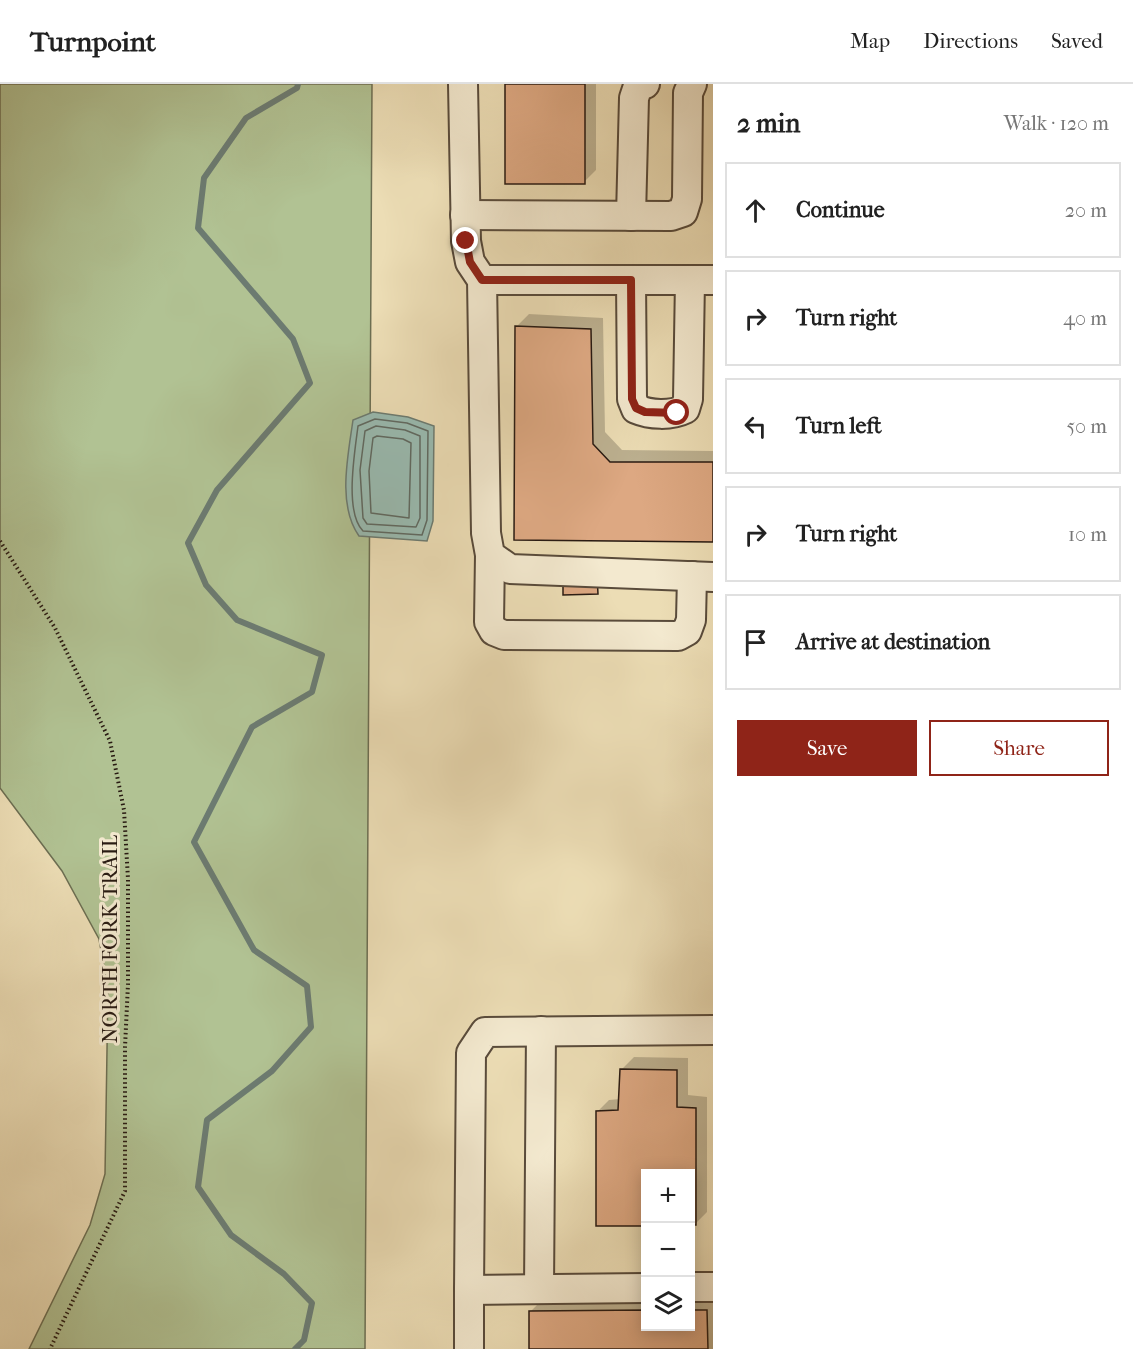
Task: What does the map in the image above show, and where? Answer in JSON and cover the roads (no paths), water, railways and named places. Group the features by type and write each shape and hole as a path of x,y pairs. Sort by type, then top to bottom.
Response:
{"lane":[{"path":"463,84 465,215 470,262 482,280 486,533 490,555 489,622 494,631 504,635 678,636 687,631 702,576 510,568 490,555"},
{"path":"631,216 634,98 638,86 645,84"},
{"path":"465,215 671,216 683,212 687,200 688,93 692,84"},
{"path":"482,280 631,280 701,280 688,399 685,408 677,413 645,412 636,408 632,399 631,280"},
{"path":"469,1349 471,1053 485,1032 713,1030"},
{"path":"539,1289 540,1031"},
{"path":"695,1287 713,1287"},
{"path":"469,1290 641,1288"}],"water":[{"path":"373,412 408,417 434,426 433,521 427,541 359,536 352,524 348,510 346,480 353,420"}],"waterway":[{"path":"295,1349 304,1340 312,1303 284,1274 231,1235 198,1187 207,1120 272,1071 311,1027 307,986 254,950 194,842 252,727 312,692 322,655 237,620 206,585 188,543 217,490 310,383 293,339 198,228 204,178 246,118 297,88 298,84"}]}
